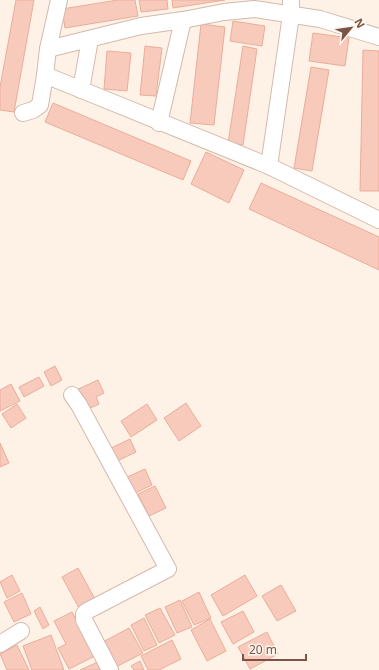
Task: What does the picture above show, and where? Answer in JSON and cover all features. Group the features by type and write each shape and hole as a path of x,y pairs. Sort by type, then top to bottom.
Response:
{"street":[{"path":"23,114 40,105 48,49 60,0"},
{"path":"48,49 141,26 224,12 291,7 320,19 379,37"},
{"path":"269,166 291,7"},
{"path":"159,123 183,20"},
{"path":"81,90 90,39"},
{"path":"45,76 269,166 379,220"},
{"path":"72,396 79,405 168,569 87,610 84,614 84,620 110,670"},
{"path":"0,644 21,631"}],"building":[{"path":"16,0 34,0 14,112 0,110 0,87"},
{"path":"118,0 135,0 138,16 65,28 62,9"},
{"path":"139,0 167,0 168,9 141,12"},
{"path":"172,0 225,0 173,8"},
{"path":"233,21 265,26 262,46 230,41"},
{"path":"201,24 225,27 214,125 190,123"},
{"path":"313,33 349,38 345,66 309,61"},
{"path":"145,46 162,48 156,96 140,95"},
{"path":"243,46 257,49 243,145 228,143"},
{"path":"363,50 379,51 379,191 360,191"},
{"path":"107,51 131,53 127,91 104,89"},
{"path":"311,67 329,70 312,171 294,168"},
{"path":"53,103 191,161 183,180 45,122"},
{"path":"206,152 244,170 229,203 191,184"},
{"path":"261,183 379,237 379,270 249,209"},
{"path":"55,366 62,380 51,386 44,372"},
{"path":"39,377 44,386 24,397 19,387"},
{"path":"98,380 104,393 96,397 99,404 84,411 74,391"},
{"path":"11,384 20,401 0,411 0,390"},
{"path":"186,403 201,426 179,441 164,418"},
{"path":"17,404 26,418 11,428 2,414"},
{"path":"147,404 157,420 131,437 121,421"},
{"path":"130,439 136,452 113,463 107,450"},
{"path":"0,443 9,463 0,467"},
{"path":"145,469 152,485 133,494 125,478"},
{"path":"155,486 166,508 149,516 138,494"},
{"path":"78,568 95,599 79,608 62,577"},
{"path":"12,575 20,591 7,598 0,582"},
{"path":"245,575 257,596 223,616 211,595"},
{"path":"281,585 296,611 277,621 262,596"},
{"path":"199,592 211,618 194,625 182,601"},
{"path":"22,593 31,614 14,622 4,602"},
{"path":"180,600 192,627 177,633 165,607"},
{"path":"40,607 49,625 43,629 34,611"},
{"path":"160,608 175,635 159,643 145,615"},
{"path":"243,611 254,632 233,644 221,622"},
{"path":"72,612 95,656 69,669 58,648 66,644 54,621"},
{"path":"144,618 157,645 144,651 131,625"},
{"path":"210,619 226,651 207,661 191,630"},
{"path":"129,628 143,653 114,668 101,643"},
{"path":"267,632 278,654 250,669 238,647"},
{"path":"51,635 64,670 32,670 23,646"},
{"path":"172,640 181,659 159,670 148,670 141,656"},
{"path":"17,645 29,670 7,670 0,654"},
{"path":"140,661 144,670 134,670 131,666"},
{"path":"98,662 102,670 80,670"}]}
